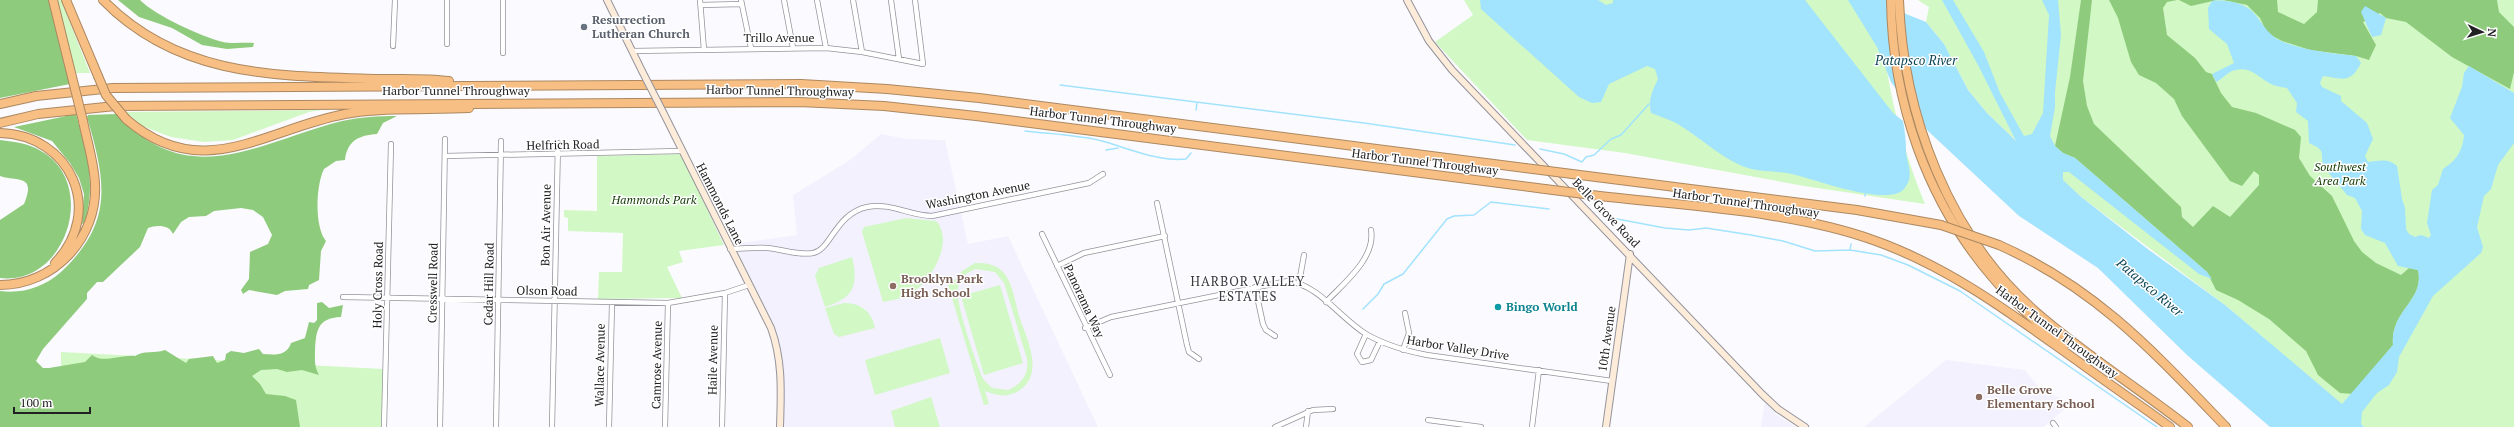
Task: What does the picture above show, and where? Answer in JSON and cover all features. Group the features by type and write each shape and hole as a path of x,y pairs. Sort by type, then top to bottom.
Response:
{"highway":[{"path":"0,285 20,284 59,266 76,248 86,229 92,212 96,184 53,0"},
{"path":"66,0 106,95 126,119 149,136 174,147 214,152 239,148 328,118 359,112 602,102"},
{"path":"104,0 116,13 148,37 183,55 222,67 276,73 439,80 473,85"},
{"name":"Harbor Tunnel Throughway","path":"1891,0 1894,60 1909,127 1935,190 1974,253 1994,279 2035,321 2075,355 2135,398 2149,411"},
{"name":"Harbor Tunnel Throughway","path":"1899,0 1906,72 1915,110 1930,156 1946,192 1970,233 2003,278 2035,311 2086,353 2188,427"},
{"name":"Harbor Tunnel Throughway","path":"0,104 36,96 113,88 758,83 887,89 979,98 1870,212 1941,225 1999,245 2049,270 2102,305 2143,341 2226,427"},
{"name":"Harbor Tunnel Throughway","path":"0,123 38,114 115,106 771,101 884,106 976,116 1798,221 1850,233 1899,250 1935,266 1982,294 2170,427"},
{"path":"0,133 24,136 47,147 64,162 75,185 78,214 71,242 56,262 40,276"}],"street":[{"path":"393,46 395,0"},
{"path":"448,0 448,44"},
{"path":"503,53 504,0"},
{"name":"Hammonds Lane","path":"606,0 771,328 779,354 780,427"},
{"path":"784,0 793,48"},
{"path":"817,0 826,48"},
{"path":"853,0 862,52"},
{"path":"891,0 900,59"},
{"name":"Trillo Avenue","path":"632,51 826,48 862,52 923,64 915,0"},
{"name":"Belle Grove Road","path":"1407,0 1429,41 1452,70 1630,254 1762,394 1778,408 1805,427"},
{"path":"704,50 700,2 741,2 751,48"},
{"name":"Cresswell Road","path":"440,427 445,139"},
{"name":"Cedar Hill Road","path":"496,427 501,141"},
{"name":"Bon Air Avenue","path":"552,427 558,143"},
{"name":"Holy Cross Road","path":"384,427 391,144"},
{"name":"Helfrich Road","path":"445,156 558,155 681,151"},
{"name":"Washington Avenue","path":"730,249 766,248 800,254 814,253 824,246 839,223 856,211 865,208 884,206 915,215 932,216 1089,183 1103,174"},
{"path":"1157,203 1187,345 1190,352 1199,359"},
{"path":"1326,302 1355,271 1370,249 1372,242 1370,230"},
{"name":"Panorama Way","path":"1042,234 1086,328 1110,375"},
{"path":"1057,266 1084,254 1165,236"},
{"name":"10th Avenue","path":"1606,427 1630,254"},
{"path":"1086,328 1111,318 1255,286 1277,282 1298,283 1304,255"},
{"name":"Harbor Valley Drive","path":"1298,283 1326,302 1366,334 1403,350 1612,380"},
{"name":"Olson Road","path":"343,297 668,303 725,293 749,285"},
{"path":"1255,286 1266,330 1275,336"},
{"name":"Haile Avenue","path":"722,427 725,293"},
{"name":"Wallace Avenue","path":"609,427 612,303"},
{"name":"Camrose Avenue","path":"665,427 668,303"},
{"path":"1403,350 1409,333 1406,313"},
{"path":"1366,334 1357,354 1362,362 1371,360 1380,341"},
{"path":"1532,427 1539,370"},
{"path":"1275,427 1308,411 1333,409"},
{"path":"1306,427 1308,411"},
{"path":"1428,420 1481,427"}],"shaded area":[{"name":"Brooklyn Park High School","path":"881,134 907,139 945,140 968,244 1008,236 1098,427 783,427 783,365 779,341 734,244 797,235 793,195 850,160"},
{"name":"Belle Grove Elementary School","path":"1946,360 2025,370 2041,390 2072,403 2043,427 1864,427"},
{"path":"1765,402 1778,416 1796,427 1761,427"}],"green space":[{"path":"0,0 49,0 70,84 0,98"},
{"path":"57,0 61,0 90,73 76,73"},
{"path":"118,0 140,0 167,19 191,30 223,42 254,43 253,47 227,49 202,45 172,28 139,17"},
{"path":"1464,0 1882,0 1886,58 1891,93 1908,157 1925,204 1804,186 1625,153 1527,140 1435,42 1473,15"},
{"name":"Southwest Area Park","path":"1918,0 2514,0 2514,427 2364,427 2342,405 2225,305 2080,196 2017,142 1987,113 1968,90 1944,44 1926,22 1929,7"},
{"path":"2081,0 2092,0 2083,81 2087,106 2094,124 2181,207 2182,217 2193,227 2213,206 2230,217 2259,185 2259,175 2254,171 2242,186 2230,181 2182,116 2174,99 2156,83 2139,75 2131,62 2118,18 2109,0 2177,0 2167,2 2163,8 2167,35 2195,58 2206,72 2212,74 2221,93 2232,107 2256,113 2295,130 2301,137 2299,158 2310,176 2332,196 2354,241 2362,252 2376,263 2401,275 2409,268 2418,270 2419,281 2417,290 2401,314 2397,323 2393,345 2353,394 2340,393 2318,375 2306,351 2269,319 2238,300 2216,290 2207,272 2075,158 2063,153 2055,146 2070,77"},
{"path":"2179,0 2217,0 2191,6"},
{"path":"2223,0 2277,0 2278,12 2304,24 2317,12 2318,0 2497,0 2499,12 2514,27 2514,72 2510,89 2452,57 2406,22 2386,18 2380,13 2363,22 2376,45 2369,60 2356,56 2310,50 2282,41 2267,33 2260,18 2247,5"},
{"path":"322,110 309,112 233,140 204,142 171,137 142,126 126,112"},
{"path":"76,114 87,155 90,180 88,207 85,222 82,224 84,194 79,178 70,163 52,141 14,127"},
{"path":"117,114 144,138 171,151 198,156 225,155 253,149 342,121 370,117 397,116 383,123 377,134 365,136 355,140 348,148 345,160 336,161 324,169 319,185 318,216 322,234 326,241 321,251 319,280 309,285 308,289 285,291 277,295 249,290 243,294 241,290 249,279 250,252 268,244 272,235 263,217 253,210 241,208 214,211 206,216 189,217 181,222 173,234 169,228 162,226 151,227 148,228 140,247 103,282 97,282 87,293 87,299 43,349 36,361 43,368 49,368 85,362 92,355 97,358 107,359 135,356 142,353 165,350 186,363 189,359 213,356 217,363 225,360 226,354 231,351 244,353 259,349 263,354 280,354 287,350 291,343 305,338 309,322 314,323 317,320 317,303 322,302 329,308 343,305 341,317 333,318 322,323 317,332 315,360 316,369 319,375 302,370 287,372 277,369 261,370 252,376 260,384 266,394 285,396 296,400 300,427 0,427 0,291 9,292 25,290 48,282 61,272 78,254 90,236 98,218 101,200 101,181 94,140 87,117 88,115"},
{"path":"0,140 16,142 36,148 59,166 68,186 71,208 67,230 57,250 42,266 23,276 0,278 0,220 24,204 28,187 26,183 18,179 0,176"},
{"name":"Hammonds Park","path":"681,154 724,245 679,251 683,262 667,267 682,298 598,299 599,272 622,272 623,233 568,231 568,218 564,217 564,210 597,211 597,156"},
{"path":"906,218 936,221 941,229 943,239 942,249 933,270 919,287 905,297 883,302 862,232 864,227"},
{"path":"852,257 855,276 852,290 842,299 825,307 815,276 819,268"},
{"path":"975,263 979,263 994,266 1003,272 1011,287 1032,354 1033,365 1027,383 1016,393 1008,395 999,395 985,391 989,404 984,405 946,278 951,276 953,282 962,271","holes":["976,269 995,272 1004,283 1027,359 1027,369 1024,378 1021,382 1008,390 992,388 983,379 967,333 958,296 960,281 970,272"]},
{"path":"1000,285 1023,363 984,375 961,296"},
{"path":"844,303 860,306 864,309 871,317 875,328 839,337 834,334 825,308"},
{"path":"940,338 950,373 875,395 865,360"},
{"path":"61,352 383,369 381,427 61,427"},
{"path":"931,397 940,427 895,427 891,411"}],"water":[{"path":"1480,0 1598,0 1606,5 1613,3 1613,0 1805,0 1893,113 1903,121 1910,170 1909,180 1904,189 1896,194 1869,194 1852,191 1789,173 1755,170 1742,166 1716,151 1676,123 1651,113 1650,100 1658,79 1655,69 1647,66 1609,84 1601,102 1592,103 1579,97 1481,9"},
{"name":"Patapsco River","path":"1848,0 1888,0 1906,14 1926,22 1944,44 1968,90 1987,113 2016,141 1978,65 1942,0 1953,0 1984,52 2000,93 2024,136 2032,134 2043,113 2049,15 2042,0 2058,0 2061,35 2055,92 2055,107 2050,136 2055,146 2063,153 2075,158 2207,272 2212,279 2199,274 2069,172 2063,172 2063,180 2080,196 2149,250 2225,305 2342,404 2393,345 2397,323 2401,314 2417,290 2419,281 2418,270 2398,266 2385,243 2365,235 2361,229 2362,211 2355,198 2347,195 2323,166 2320,149 2309,143 2308,121 2296,112 2297,103 2287,88 2271,84 2252,72 2243,69 2232,71 2216,82 2212,74 2234,63 2227,44 2209,29 2208,8 2212,1 2233,2 2250,9 2268,31 2281,41 2328,53 2356,56 2361,63 2353,75 2340,79 2323,76 2320,83 2322,87 2341,96 2341,101 2367,123 2373,139 2365,156 2368,162 2387,161 2397,166 2402,199 2405,208 2406,229 2409,234 2415,237 2421,235 2429,238 2431,235 2427,223 2432,190 2438,185 2443,169 2455,159 2462,146 2464,135 2450,118 2462,87 2464,73 2469,66 2514,93 2514,143 2498,165 2491,189 2484,196 2477,227 2483,247 2481,253 2433,296 2399,357 2397,372 2389,385 2377,393 2362,412 2361,424 2364,427 2270,427 2187,355 2098,268 2019,216 1928,131 1891,82 1877,47"},
{"path":"2365,6 2386,18 2381,35 2372,37 2361,12"}],"waterway":[{"path":"1060,85 1364,123 1515,145"},
{"path":"1196,110 1197,103"},
{"path":"1540,149 1564,154 1582,162 1586,157 1594,155 1611,139 1621,135 1649,104"},
{"path":"1025,131 1093,139 1143,154 1165,158 1186,159 1191,153"},
{"path":"1106,150 1118,148"},
{"path":"1865,196 1866,190"},
{"path":"1363,309 1378,294 1384,284 1403,274 1447,219 1454,216 1474,215 1491,202 1549,209"},
{"path":"1612,218 1665,228 1689,230 1706,228 1751,235 1783,241 1815,251 1850,250 1881,255 1908,265 1960,291 2157,427"},
{"path":"1850,250 1851,244"}],"place":[{"name":"Resurrection Lutheran Church","path":"584,27"},
{"name":"Brooklyn Park High School","path":"893,286"},
{"name":"Bingo World","path":"1498,307"},
{"name":"Belle Grove Elementary School","path":"1979,397"}],"district":[{"name":"HARBOR VALLEY ESTATES","path":"1248,288"}]}
